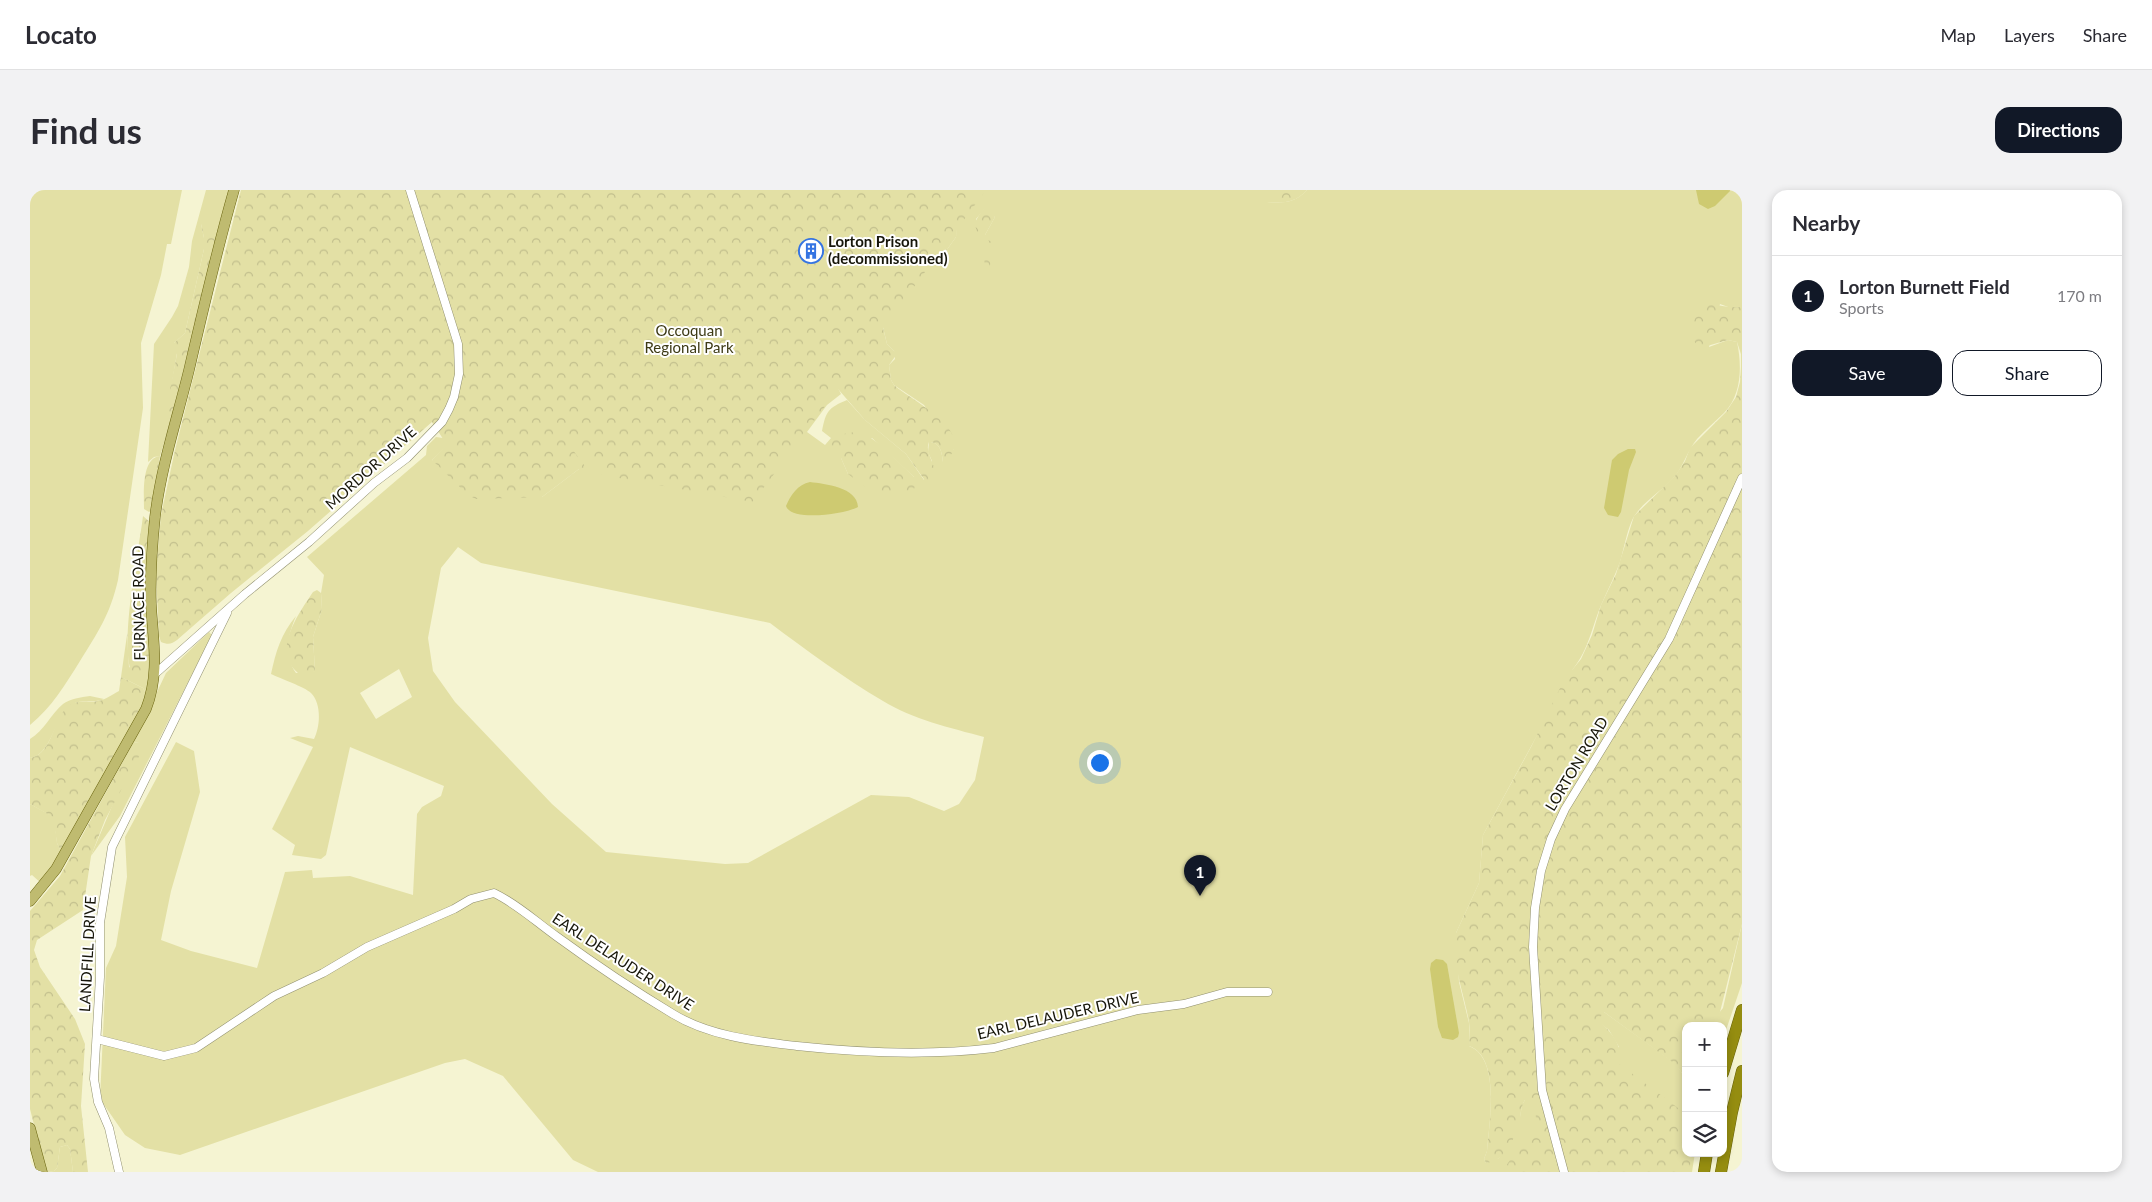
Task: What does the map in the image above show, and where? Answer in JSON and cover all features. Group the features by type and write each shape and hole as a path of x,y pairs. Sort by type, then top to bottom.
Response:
{"highway":[{"path":"1725,1067 1742,1010"},
{"path":"1721,1172 1732,1112 1742,1072"},
{"path":"1704,1172 1706,1157"}],"main road":[{"name":"FURNACE ROAD","path":"30,902 56,869 146,709 151,696 156,672 151,582 158,496 204,304 234,190"},
{"path":"30,1128 42,1172"}],"street":[{"name":"MORDOR DRIVE","path":"156,672 228,611 244,594 310,542 374,483 407,458 442,422 449,409 458,377 458,344 410,190"},
{"name":"LORTON ROAD","path":"1564,1172 1542,1090 1534,928 1537,890 1545,856 1565,809 1669,639 1742,478"},
{"name":"LANDFILL DRIVE","path":"119,1172 110,1128 102,1113 95,1090 100,923 112,847 217,637 228,611"},
{"name":"EARL DELAUDER DRIVE","path":"97,1038 164,1056 196,1048 274,996 323,973 367,947 454,909 471,899 494,893 513,902 558,938 673,1014 698,1026 758,1042 876,1052 945,1053 994,1048 1138,1010 1184,1004 1227,992 1268,992"}],"green space":[{"path":"30,190 182,190 171,244 167,244 161,275 141,343 143,408 115,592 103,623 69,679 52,703 30,725"},
{"path":"206,190 230,190 219,228 201,224 204,249 185,333 174,343 177,353 166,418 171,420 160,456 154,457 148,462 154,344 178,306 189,267 192,241"},
{"name":"Occoquan Regional Park","path":"241,190 986,190 957,229 956,237 936,265 931,264 883,328 887,344 897,354 889,365 891,380 894,385 942,421 950,430 954,440 954,449 946,463 943,462 938,446 933,442 929,442 928,452 935,473 931,482 926,482 906,454 865,420 838,389 753,502 602,475 553,418 549,421 587,469 579,469 542,497 476,499 468,495 432,460 447,445 432,422 308,531 231,593 177,640 170,644 163,643 159,636 156,573 161,515 175,450"},
{"path":"965,190 1267,190 1267,202 1279,202 1294,200 1307,190 1742,190 1742,307 1731,308 1720,304 1709,347 1728,340 1737,342 1740,370 1734,398 1724,413 1697,439 1676,475 1644,504 1635,515 1628,531 1620,562 1583,653 1483,835 1479,883 1456,933 1459,982 1469,1023 1469,1046 1479,1053 1486,1064 1491,1093 1487,1151 1484,1159 1486,1163 1499,1158 1520,1117 1522,1105 1525,1100 1537,1092 1545,1135 1506,1172 598,1172 573,1160 503,1076 465,1059 445,1063 180,1155 145,1148 125,1135 100,1099 106,968 116,946 127,877 125,837 176,742 194,751 200,792 171,891 161,940 191,951 257,968 285,872 312,870 313,878 350,876 413,895 417,814 422,807 441,796 444,786 350,747 326,855 321,859 292,855 295,845 272,829 313,747 290,738 298,736 314,739 319,722 317,703 311,693 298,685 271,674 286,629 296,616 289,638 289,659 296,673 315,671 313,637 322,609 321,593 324,575 307,557 426,455 427,446 436,437 443,438 448,445 432,460 542,497 579,469 511,402 838,388 841,394 827,405 807,432 825,445 831,438 822,431 825,419 832,408 847,400 865,420 906,454 924,480 932,461 928,452 929,442 933,442 938,446 943,462 954,449 924,405 894,385 891,380 889,365 895,359 894,351 887,344 882,323 942,239 936,265 956,237 957,216","holes":["986,207 995,217 985,235 976,219","872,438 914,477 848,474 841,458","458,547 481,563 770,623 868,692 894,707 932,722 984,737 975,780 959,804 944,811 909,797 871,795 748,863 725,864 606,852 552,804 455,702 433,671 428,638 441,568","399,669 412,697 376,719 360,693"]},
{"path":"1267,190 1307,190 1294,200 1267,202"},
{"path":"986,206 989,207 995,217 985,235 979,236 976,220"},
{"path":"210,222 219,228 171,420 166,419 165,415 177,354 172,350 174,343 185,333 204,249 201,224"},
{"path":"988,240 992,242 990,266 987,272 985,270 984,254"},
{"path":"1701,304 1742,307 1742,924 1718,1020 1712,1022 1682,1022 1682,1073 1675,1064 1604,1012 1598,1020 1617,1043 1620,1053 1614,1060 1682,1111 1682,1157 1691,1157 1689,1172 1502,1172 1536,1121 1535,1097 1533,1100 1525,1100 1516,1133 1505,1153 1499,1158 1486,1163 1484,1159 1487,1151 1491,1109 1489,1077 1486,1063 1479,1053 1469,1046 1469,1022 1455,955 1456,933 1479,883 1483,835 1531,747 1564,680 1581,659 1592,635 1601,605 1616,574 1634,516 1675,476 1685,461 1690,448 1726,412 1736,397 1741,367 1741,354 1737,342 1728,340 1700,348 1693,340 1694,321"},
{"path":"862,432 881,445 914,477 916,483 914,489 892,495 881,495 867,488 848,474 841,458 832,451 830,444 840,435"},
{"path":"160,456 152,510 149,512 144,509 145,478 149,463 154,458"},
{"path":"143,516 151,523 151,674 133,675 129,662 129,622"},
{"path":"317,590 321,593 322,609 313,637 315,671 304,677 293,668 288,658 287,647 289,636 300,612 313,592"},
{"path":"209,632 212,635 120,816 91,856 139,742 133,743 166,673"},
{"path":"127,635 129,667 151,674 147,696 143,688 121,677"},
{"path":"121,677 143,688 147,696 61,852 57,843 53,817 30,804 30,758 44,750 60,717 71,704 98,701 109,697 119,691"},
{"path":"90,696 104,699 78,702 70,706 60,719 48,744 37,755 30,758 30,739 39,732 59,708 69,701"},
{"path":"139,742 142,745 142,751 105,820 91,856 83,910 37,940 34,950 40,967 75,1019 85,1044 81,1106 88,1172 73,1172 70,1149 67,1145 60,1147 57,1168 54,1171 46,1172 30,1109 30,911 60,876 133,743"},
{"path":"30,804 54,817 57,843 61,852 41,883 32,875 30,876"},
{"path":"1742,924 1742,983 1727,1027 1727,1022 1712,1022 1723,1008"},
{"path":"1604,1012 1676,1064 1682,1073 1682,1157 1694,1157 1692,1172 1665,1172 1558,1090 1619,1047 1609,1030 1587,1013"},
{"path":"67,1145 70,1149 73,1172 46,1172 54,1171 57,1168 60,1147"}],"shaded area":[{"path":"1696,190 1730,191 1715,206 1708,209 1699,204"},
{"path":"1628,449 1635,449 1636,452 1629,470 1621,512 1618,517 1608,515 1604,508 1612,460 1618,454"},
{"path":"810,482 846,491 856,500 858,507 852,510 819,515 798,514 790,511 786,506 792,495 802,485"},
{"path":"1436,959 1443,960 1447,964 1459,1033 1458,1037 1453,1040 1442,1038 1438,1027 1430,969 1431,963"}],"place":[{"name":"Lorton Prison (decommissioned)","path":"811,251"},
{"name":"Lorton Burnett Field","path":"1200,896"}]}
